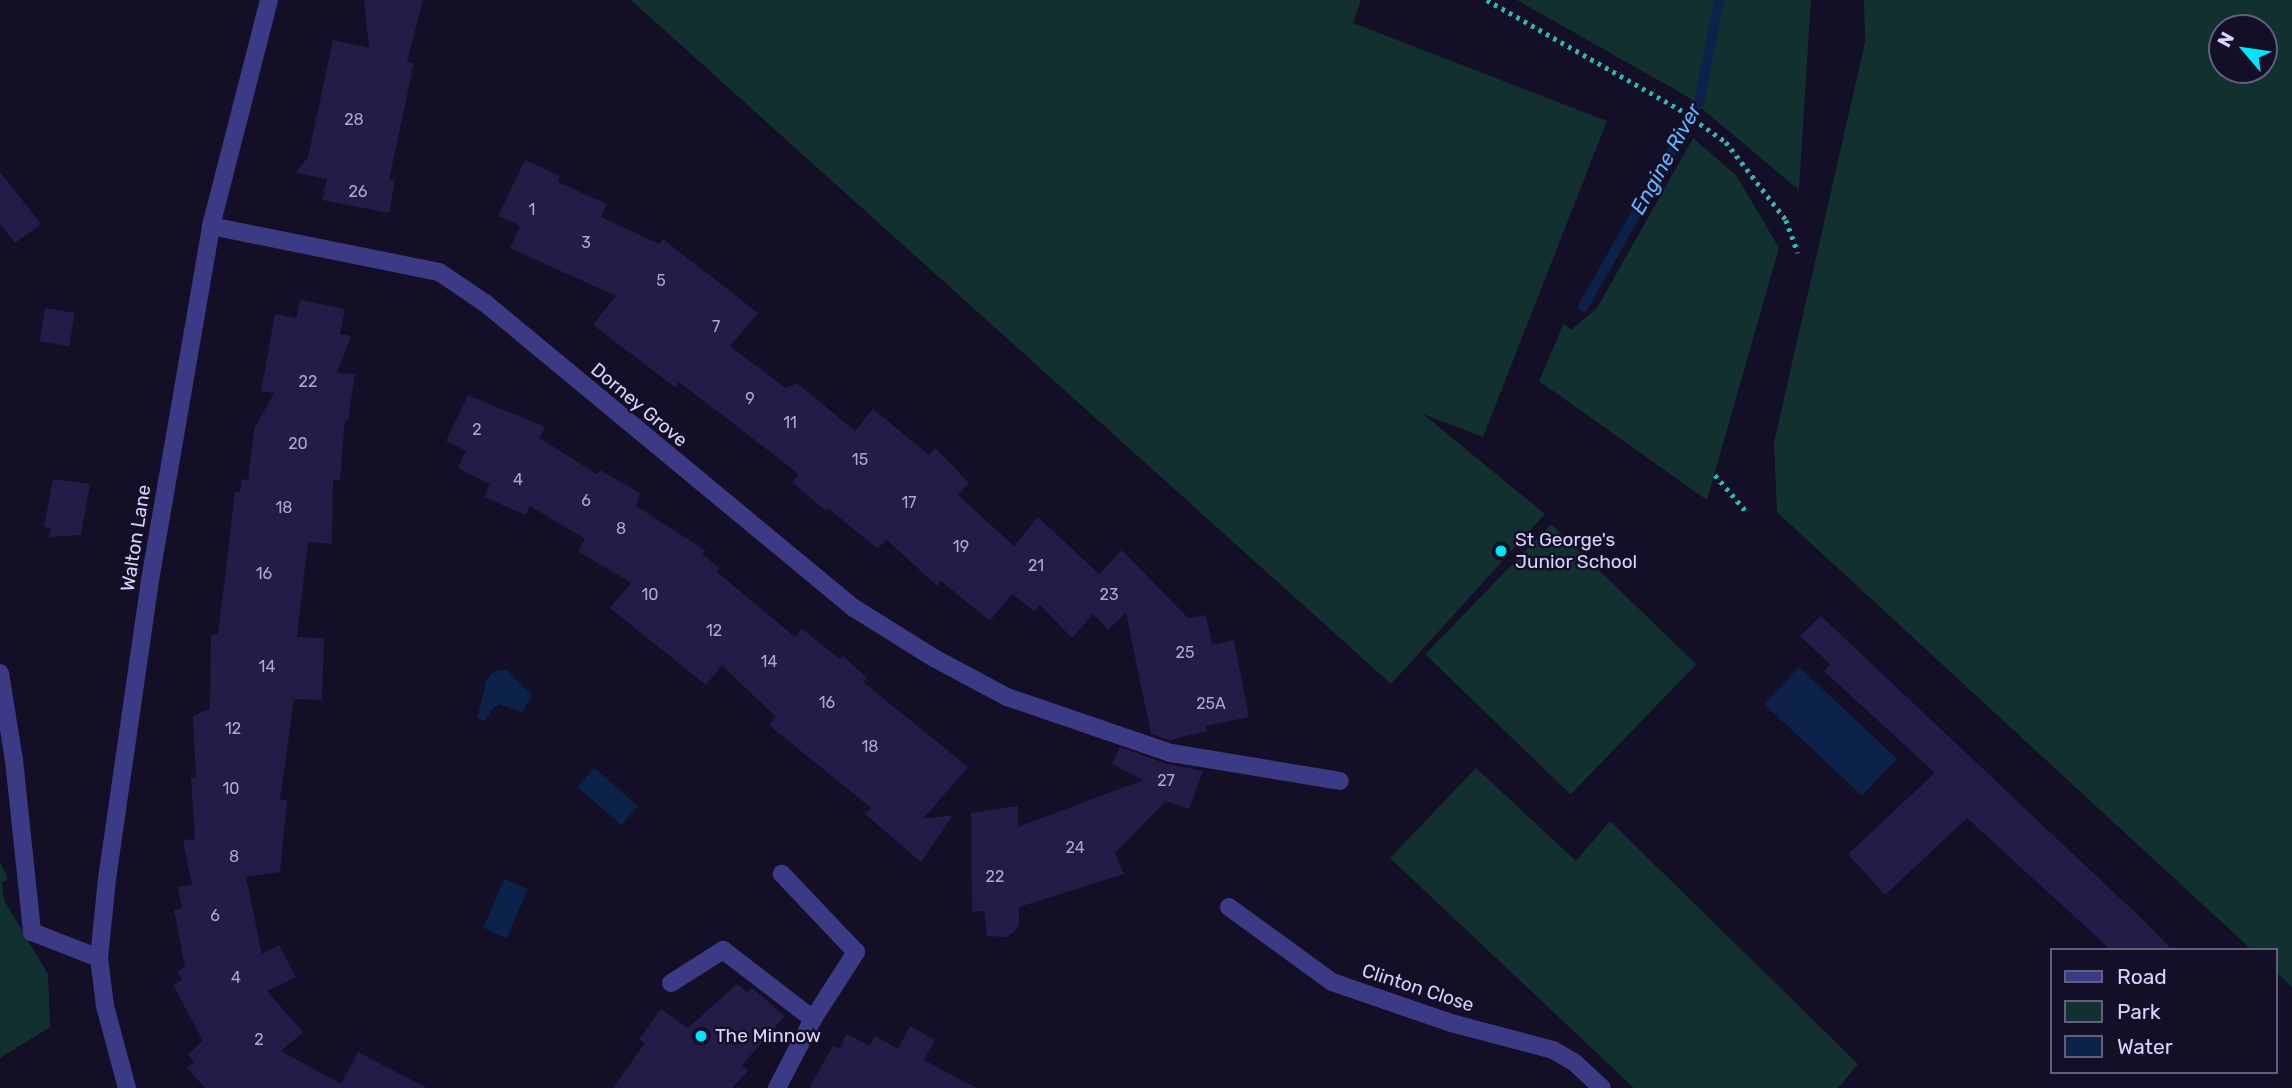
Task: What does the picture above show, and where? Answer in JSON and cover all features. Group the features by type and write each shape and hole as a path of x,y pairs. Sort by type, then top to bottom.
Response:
{"street":[{"name":"Walton Lane","path":"127,1088 105,1006 99,958 107,879 149,586 211,226 270,0"},
{"name":"Dorney Grove","path":"211,226 439,272 485,303 853,608 934,658 1007,697 1171,753 1340,781"},
{"path":"0,673 14,760 32,932 99,958"},
{"path":"777,1088 813,1019 856,952 782,874"},
{"name":"Clinton Close","path":"1229,907 1332,982 1451,1023 1553,1049 1574,1062 1602,1088"},
{"path":"671,983 723,950 813,1019"}],"path":[{"path":"1487,0 1679,110 1726,142 1786,220 1798,253"},
{"path":"1715,475 1746,511"}],"green space":[{"path":"631,0 1361,0 1353,23 1607,121 1483,437 1423,414 1545,514 1391,684"},
{"path":"1517,0 1811,0 1799,190 1688,97"},
{"path":"1864,0 2292,0 2292,987 2278,974 2278,948 2250,948 1777,512 1774,443 1865,42"},
{"path":"1693,138 1736,175 1779,248 1707,500 1539,381 1564,323 1571,330 1597,308"},
{"path":"1551,524 1696,664 1571,795 1425,654"},
{"path":"1476,768 1576,861 1610,821 1858,1064 1838,1088 1634,1088 1390,858"},
{"path":"0,862 8,879 2,882 4,900 48,974 50,1027 0,1058"}],"water":[{"path":"1799,667 1897,758 1862,796 1764,704"},
{"path":"505,669 532,695 522,713 500,704 494,707 485,721 477,718 487,679 494,671"},
{"path":"594,768 638,806 621,825 578,787"},
{"path":"504,879 528,889 507,938 483,928"}],"building":[{"path":"364,0 423,0 407,62 414,63 389,180 395,181 389,213 322,200 327,179 296,173 308,157 333,40 369,48"},
{"path":"525,160 560,176 558,182 607,204 601,217 659,244 663,239 758,313 730,346 786,388 797,383 855,431 873,409 929,455 935,448 969,483 958,495 1014,546 1038,517 1099,574 1122,550 1188,618 1206,615 1212,645 1234,640 1249,717 1206,726 1207,731 1169,740 1151,734 1126,613 1108,630 1093,614 1072,638 1040,605 1034,611 1012,594 990,621 941,581 937,586 886,539 878,549 828,508 826,511 792,482 799,474 679,382 675,387 593,325 616,296 510,248 520,226 498,216"},
{"path":"0,172 41,224 15,243 0,224"},
{"path":"300,300 345,309 340,334 351,336 337,373 355,374 348,420 345,420 340,480 333,480 332,544 308,542 297,637 324,638 322,700 294,699 280,800 287,800 280,872 246,877 262,954 279,945 296,977 267,991 303,1032 281,1051 341,1084 358,1052 427,1088 205,1088 187,1068 194,1062 188,1054 203,1041 173,985 182,980 177,971 185,967 174,910 182,908 178,887 192,885 183,840 195,839 191,778 196,778 193,716 210,709 211,635 218,635 235,492 240,492 242,479 248,480 254,429 274,393 261,391 275,314 296,318"},
{"path":"45,308 75,313 69,346 40,342"},
{"path":"468,395 545,427 539,438 597,474 600,470 640,493 636,506 706,551 702,554 719,568 717,572 795,637 802,629 840,659 843,656 867,678 863,682 968,767 923,819 953,815 921,862 865,814 871,808 769,725 776,717 722,665 706,685 610,608 631,583 578,551 585,539 530,506 526,515 484,497 490,484 458,468 466,451 446,441"},
{"path":"53,479 90,484 81,535 49,537 51,528 44,527"},
{"path":"1821,616 2170,948 2109,948 1967,818 1885,895 1848,854 1935,773 1824,671 1830,664 1800,636"},
{"path":"1120,747 1167,764 1203,771 1189,809 1166,801 1115,853 1124,874 1019,907 1019,925 1014,932 1006,937 987,936 984,911 972,912 971,813 1018,806 1018,827 1143,780 1112,764"},
{"name":"The Minnow","path":"737,984 747,992 752,988 785,1016 742,1065 748,1071 732,1088 613,1088 645,1043 639,1039 661,1009 688,1028"},
{"path":"910,1026 935,1040 924,1060 976,1088 809,1088 833,1046 839,1049 847,1034 870,1046 875,1036 898,1049"}],"waterway":[{"name":"Engine River","path":"1583,307 1699,103 1719,0"}],"place":[{"name":"St George's Junior School","path":"1501,551"},
{"name":"The Minnow","path":"701,1036"}]}
